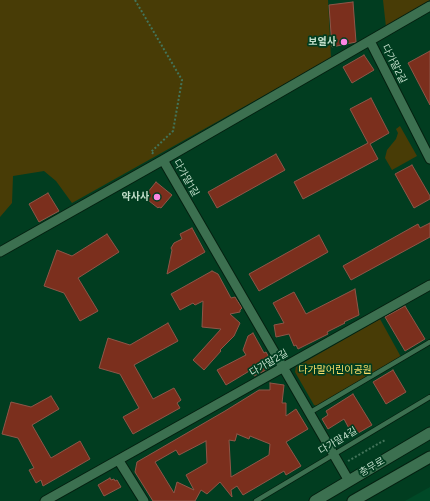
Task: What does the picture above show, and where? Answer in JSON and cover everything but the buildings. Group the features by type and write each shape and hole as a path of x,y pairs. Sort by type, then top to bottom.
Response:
{"main road":[{"name":"충무로","path":"315,501 430,433"},
{"name":"충무로","path":"354,501 430,457"}],"street":[{"name":"다가말2길","path":"430,6 370,41 430,159"},
{"name":"다가말1길","path":"349,481 163,160 370,41"},
{"path":"0,252 163,160"},
{"name":"다가말2길","path":"45,501 430,285"},
{"path":"119,460 144,501"}],"lane":[{"path":"310,413 430,342"},
{"name":"다가말4길","path":"256,501 430,397"}],"path":[{"path":"135,0 182,80 173,131 152,152 163,160"},
{"path":"340,466 385,440"}],"shaded area":[{"path":"430,487 430,501 405,501"}],"green space":[{"path":"0,0 328,0 331,58 72,203 56,181 44,171 13,176 12,203 0,217"},
{"path":"383,0 430,0 386,27"},
{"path":"400,126 417,156 392,170 385,158 387,150 396,139 398,133 396,129"},
{"name":"다가말어린이공원","path":"380,319 401,357 318,406 314,405 295,372 296,367"}],"place":[{"name":"보열사","path":"344,42"},
{"name":"약사사","path":"157,197"}]}
